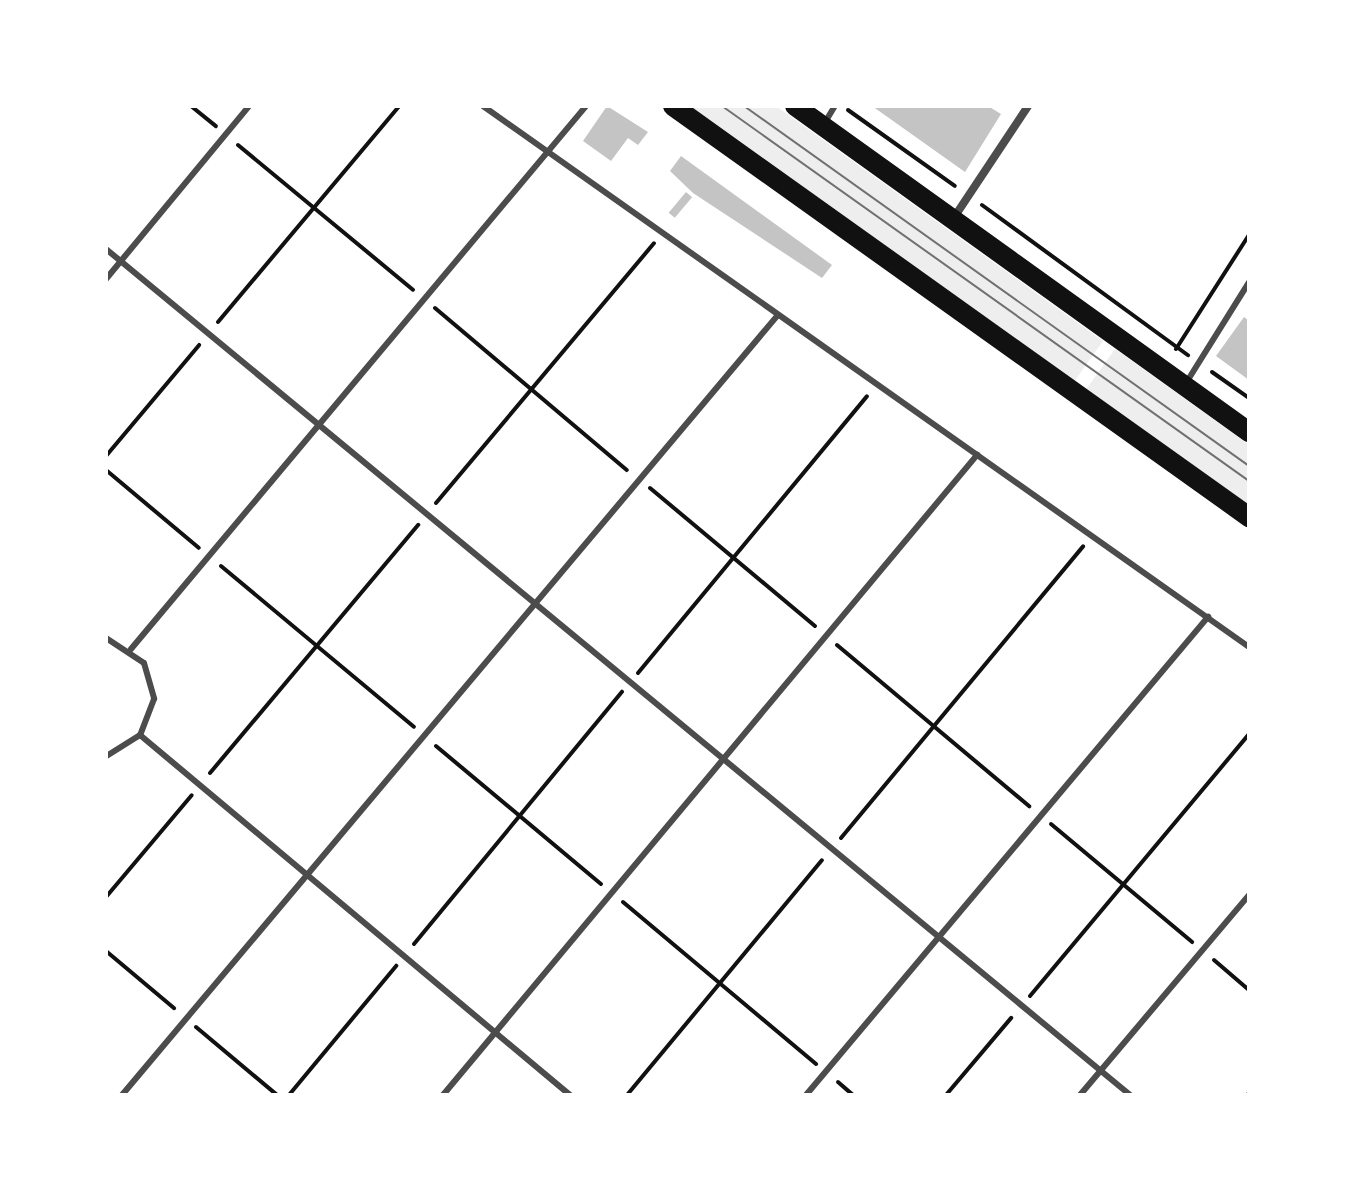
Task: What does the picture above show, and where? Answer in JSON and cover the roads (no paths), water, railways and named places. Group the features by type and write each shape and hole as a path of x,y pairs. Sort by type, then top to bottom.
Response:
{"main road":[{"path":"673,106 1249,517"},
{"path":"795,106 1249,432"}],"street":[{"path":"953,219 1028,106"}],"lane":[{"path":"106,279 249,106"},
{"path":"483,106 1249,647"},
{"path":"131,649 426,301 586,106"},
{"path":"823,126 835,106"},
{"path":"106,249 719,760 940,936 1130,1095"},
{"path":"1184,386 1249,282"},
{"path":"122,1095 777,316"},
{"path":"443,1095 719,760 977,455"},
{"path":"806,1095 1208,617"},
{"path":"106,638 131,649 152,680 150,719 140,735 106,756"},
{"path":"140,735 570,1095"},
{"path":"1080,1095 1249,895"}],"tram line":[{"path":"722,106 1249,481"},
{"path":"744,106 1249,466"}]}
